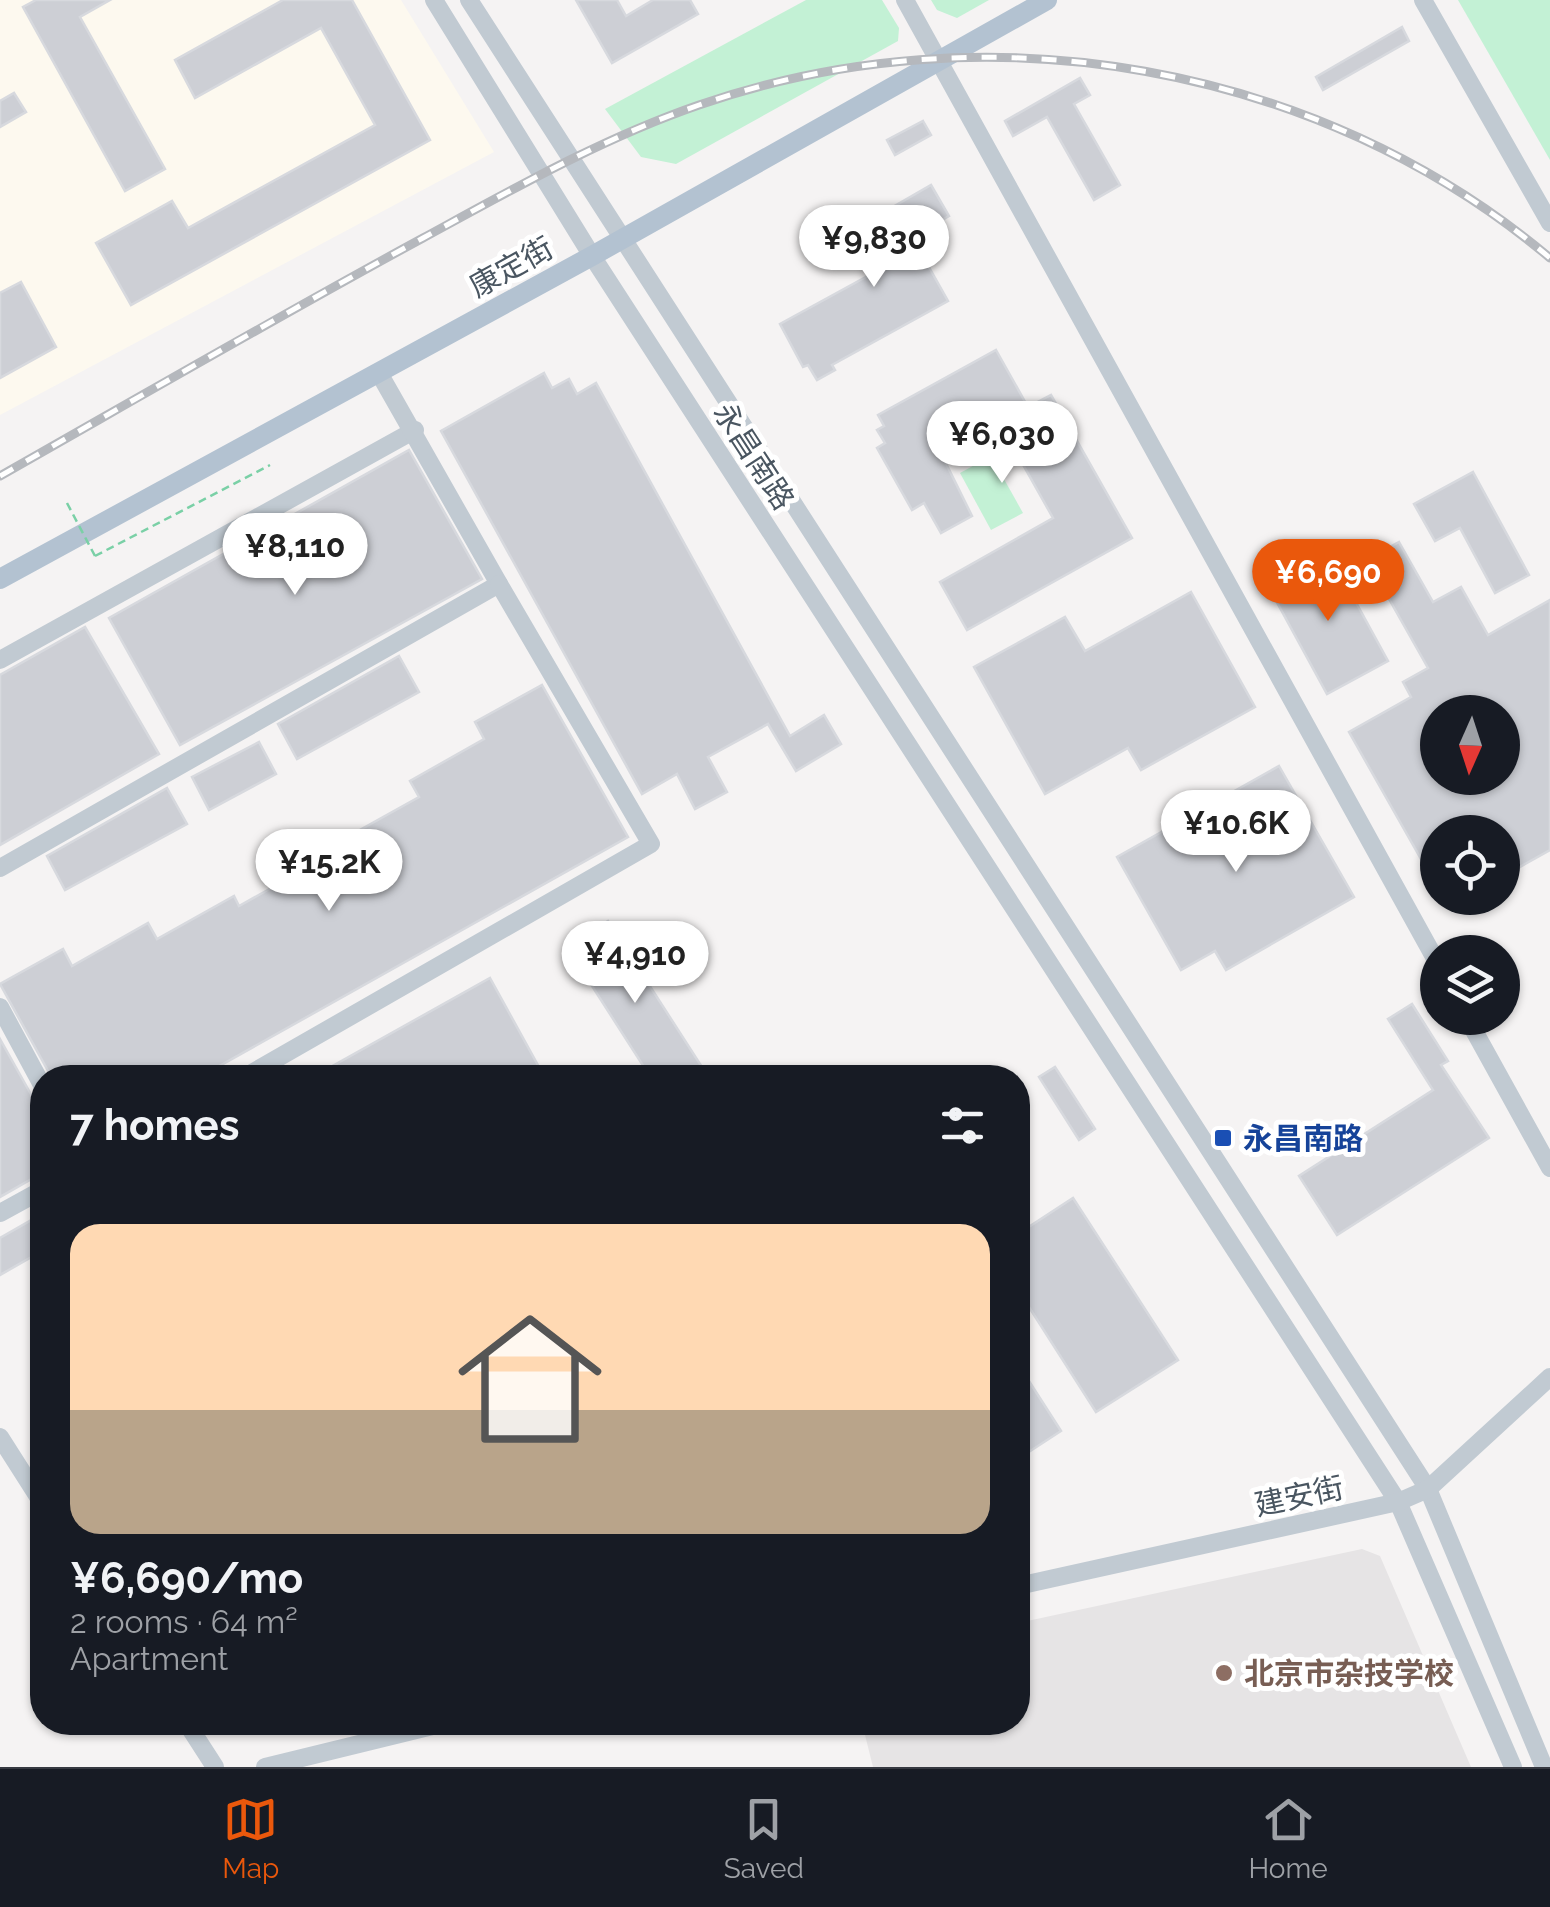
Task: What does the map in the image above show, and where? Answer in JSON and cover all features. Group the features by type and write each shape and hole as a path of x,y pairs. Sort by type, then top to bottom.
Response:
{"main road":[{"name":"康定街","path":"0,579 592,256 1046,0"}],"street":[{"name":"永昌南路","path":"434,0 592,256 1398,1502 1513,1767"},
{"name":"永昌南路","path":"470,0 1428,1489 1544,1767"},
{"path":"905,0 1422,935"},
{"path":"1423,0 1550,222"},
{"path":"266,1065 651,844 379,373"},
{"path":"0,660 415,430"},
{"path":"0,868 499,584"},
{"path":"0,1007 31,1065"},
{"path":"1476,1035 1550,1168"},
{"path":"0,1213 30,1197"},
{"name":"建安街","path":"1030,1583 1398,1502 1428,1489 1550,1377"},
{"path":"0,1437 30,1483"},
{"path":"194,1735 215,1767"},
{"path":"265,1767 396,1735"}],"path":[{"path":"68,504 95,556 270,466"}],"shaded area":[{"path":"0,0 401,0 494,152 0,415"},
{"name":"北京市杂技学校","path":"1362,1549 1380,1556 1471,1767 873,1767 865,1735 1030,1735 1030,1620"}],"green space":[{"path":"806,0 882,0 899,28 898,41 676,164 641,157 605,109"},
{"path":"931,0 989,0 957,18 937,10"},
{"path":"1458,0 1550,0 1550,160"},
{"path":"991,456 1023,513 991,530 960,473"}],"building":[{"path":"36,0 110,0 80,17 165,169 125,191 23,7"},
{"path":"283,0 352,0 430,140 131,305 96,243 172,201 188,228 375,125 321,28 195,98 175,60"},
{"path":"576,0 617,0 626,16 653,0 690,0 698,14 612,63"},
{"path":"1402,27 1409,41 1323,90 1316,77"},
{"path":"1080,78 1090,95 1074,104 1120,185 1094,200 1047,117 1013,136 1005,121"},
{"path":"14,93 26,112 0,127 0,101"},
{"path":"923,121 931,135 895,155 887,140"},
{"path":"931,185 949,216 912,237 948,301 832,365 835,370 817,380 808,365 803,367 780,324 884,267 860,226"},
{"path":"21,282 56,347 0,378 0,293"},
{"path":"996,350 1028,407 1051,395 1132,538 967,630 940,582 1053,518 989,404 932,435 972,516 941,533 924,503 912,510 877,448 885,443 877,430 884,426 878,415"},
{"path":"544,373 552,388 569,379 577,394 596,383 790,736 824,715 841,744 796,771 768,724 708,757 727,792 695,809 677,774 642,794 441,431"},
{"path":"409,450 482,579 180,745 109,618"},
{"path":"1473,472 1529,575 1495,593 1460,528 1435,541 1414,504"},
{"path":"1399,542 1433,602 1461,587 1488,635 1550,600 1550,850 1520,867 1520,815 1420,815 1420,857 1349,732 1411,697 1403,682 1428,668 1367,560"},
{"path":"1329,553 1388,661 1327,694 1268,586"},
{"path":"1191,592 1255,707 1141,770 1128,748 1045,794 974,667 1065,617 1085,651"},
{"path":"85,627 159,754 0,845 0,675"},
{"path":"399,656 419,692 297,759 278,724"},
{"path":"542,685 628,837 221,1065 45,1065 0,984 63,949 72,966 148,923 157,939 234,896 239,906 343,848 340,841 419,797 410,781 484,739 475,722"},
{"path":"259,742 276,774 209,810 192,777"},
{"path":"1279,766 1354,897 1226,970 1215,951 1181,970 1117,857"},
{"path":"167,788 187,824 65,890 47,856"},
{"path":"608,921 701,1065 643,1065 567,947"},
{"path":"490,978 538,1065 334,1065"},
{"path":"1412,1004 1420,1017 1420,1035 1432,1035 1448,1061 1441,1065 1489,1138 1337,1235 1299,1176 1433,1090 1388,1019"},
{"path":"0,1039 30,1093 30,1180 0,1197"},
{"path":"1055,1067 1095,1129 1079,1140 1039,1077"},
{"path":"1073,1198 1178,1360 1096,1412 1030,1309 1030,1226"},
{"path":"30,1221 30,1258 0,1275 0,1238"},
{"path":"1030,1383 1061,1431 1030,1451"}],"railway":[{"path":"0,476 317,296 559,166 663,118 808,75 920,60 1033,58 1145,71 1254,98 1360,138 1459,191 1550,258"}],"place":[{"name":"永昌南路","path":"1223,1138"},
{"name":"北京市杂技学校","path":"1224,1673"}]}
